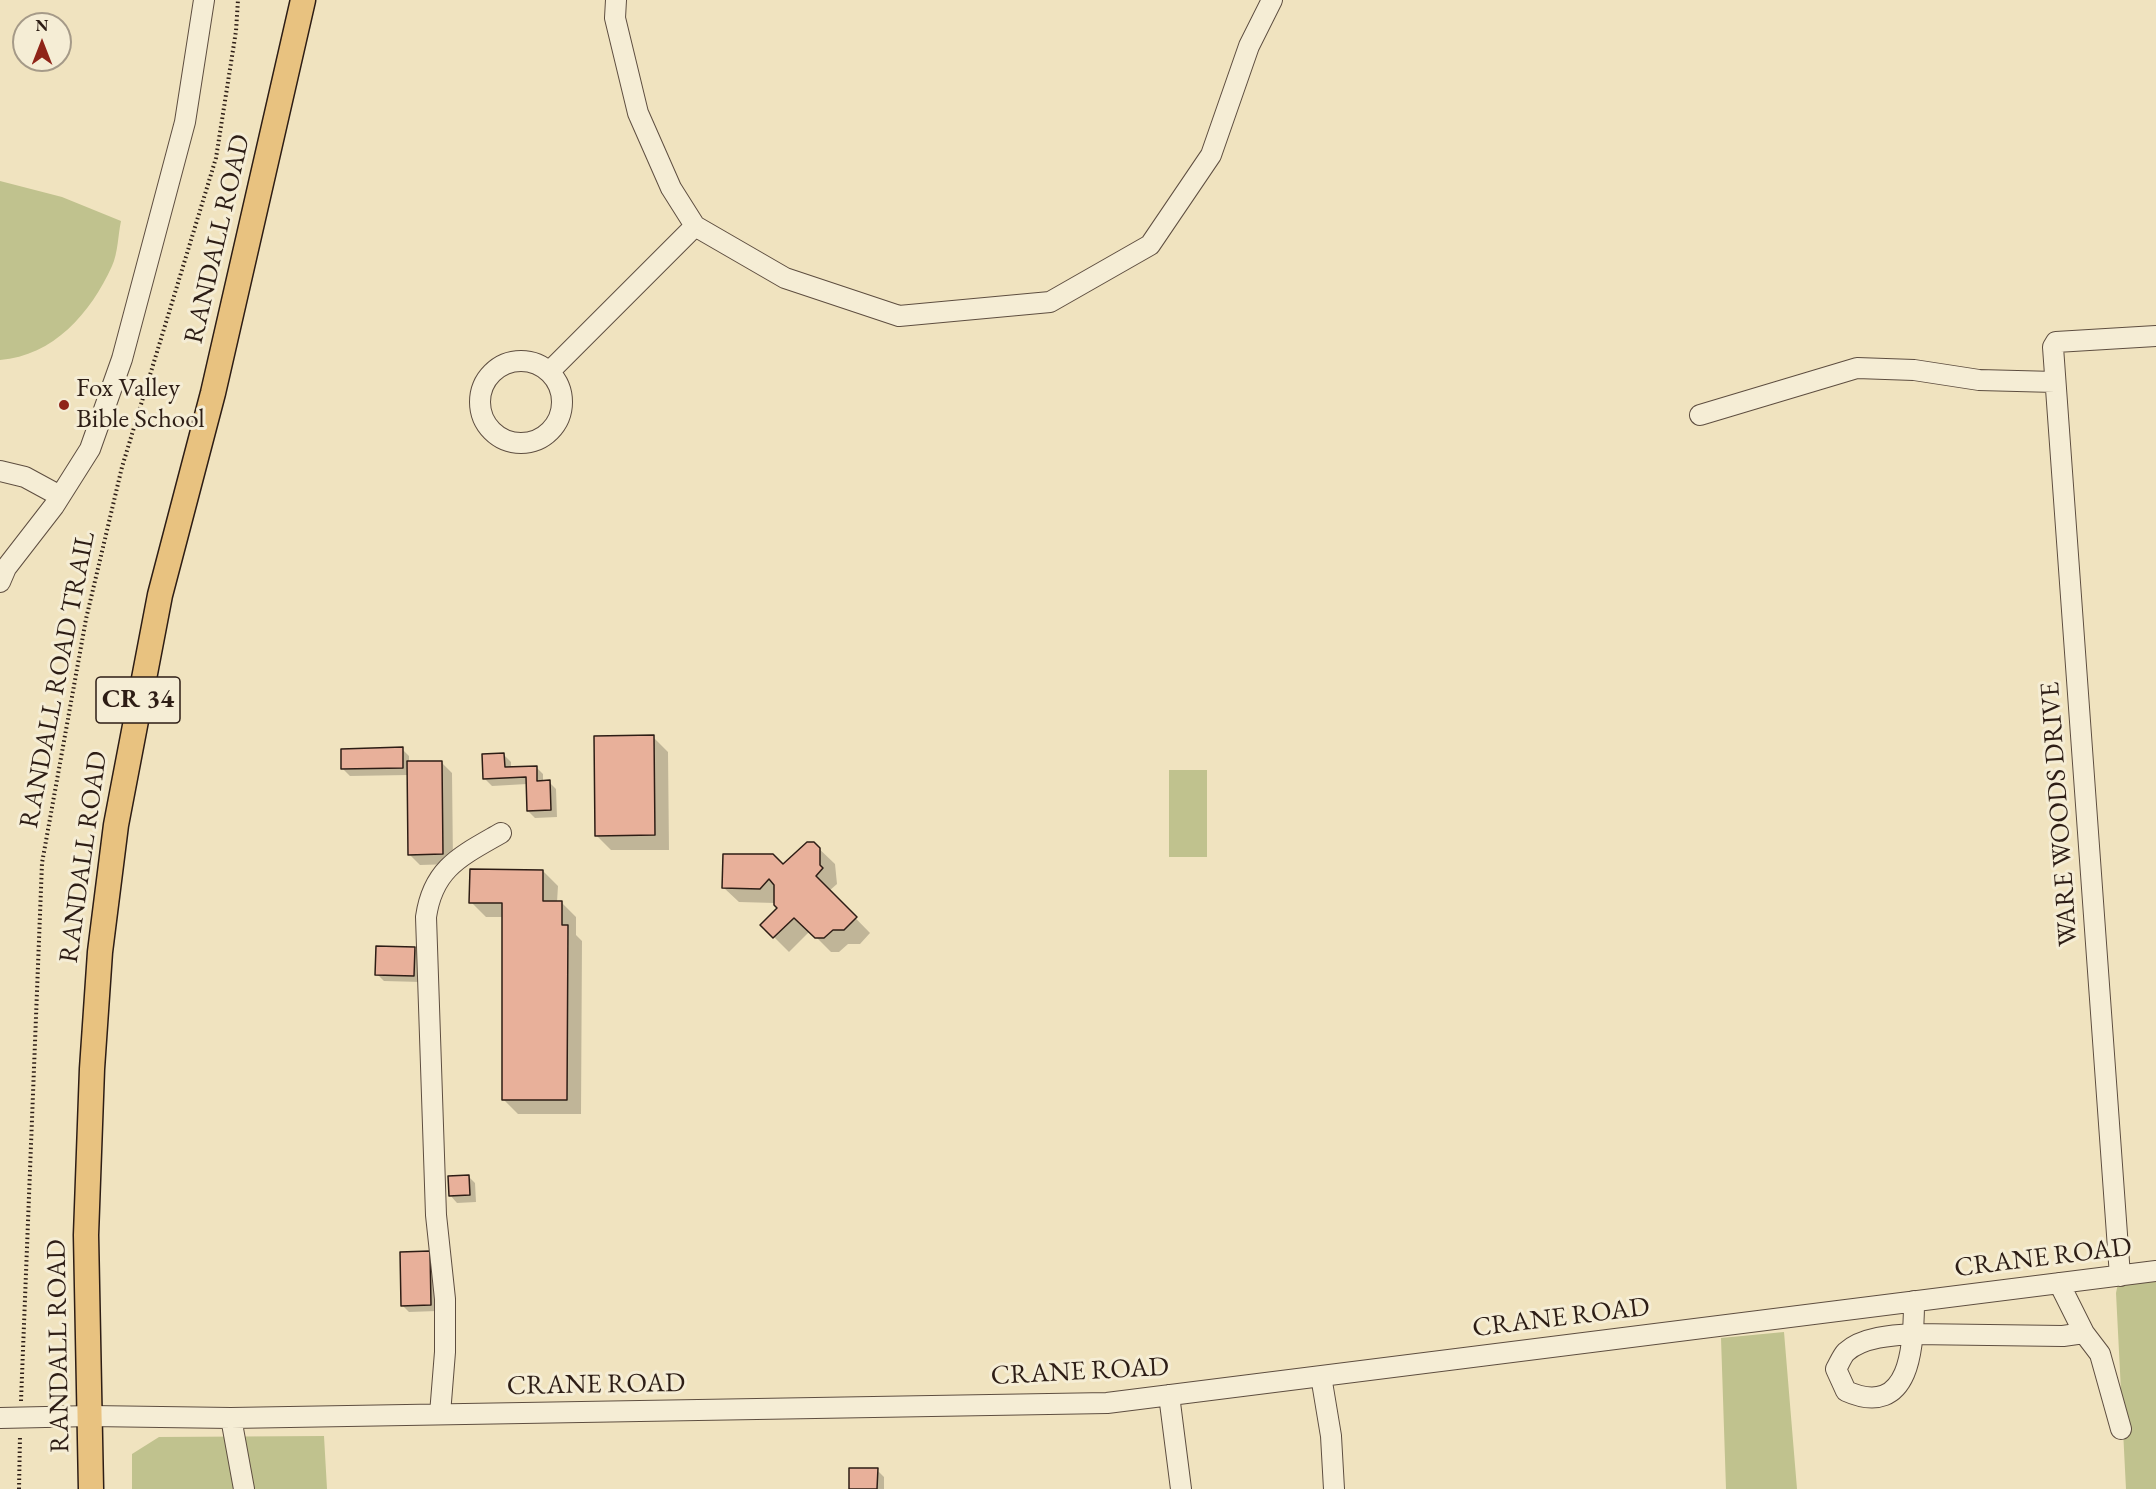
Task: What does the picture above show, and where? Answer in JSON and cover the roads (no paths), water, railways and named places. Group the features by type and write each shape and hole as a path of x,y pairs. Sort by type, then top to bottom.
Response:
{"main road":[{"name":"RANDALL ROAD","path":"92,1489 86,1235 92,1069 100,952 116,825 160,595 223,350 303,0"}],"street":[{"path":"0,582 6,568 60,496 90,449 122,359 185,122 204,0"},
{"path":"616,0 615,18 638,112 671,188 695,226 785,278 899,316 1050,302 1150,245 1211,155 1249,46 1272,0"},
{"path":"549,372 695,226"},
{"name":"WARE WOODS DRIVE","path":"2120,1276 2053,347 2056,342 2156,336"},
{"path":"522,361 537,364 549,372 562,394 559,419 552,430 530,443 517,444 504,441 492,433 483,421 479,408 480,393 490,375 508,363 522,361"},
{"path":"1700,415 1857,368 1914,370 1978,380 2055,382"},
{"path":"0,471 25,477 60,496"},
{"path":"440,1414 445,1352 445,1299 436,1215 426,917 429,899 436,880 452,863 501,833"},
{"name":"CRANE ROAD","path":"0,1418 91,1416 231,1418 1107,1403 2156,1271"},
{"path":"2059,1283 2084,1333 2100,1354 2121,1429"},
{"path":"1914,1301 1914,1334 2063,1336 2084,1333"},
{"path":"1321,1376 1332,1436 1334,1489"},
{"path":"1169,1395 1181,1489"},
{"path":"231,1418 244,1489"}],"place":[{"name":"Fox Valley Bible School","path":"64,405"}]}
